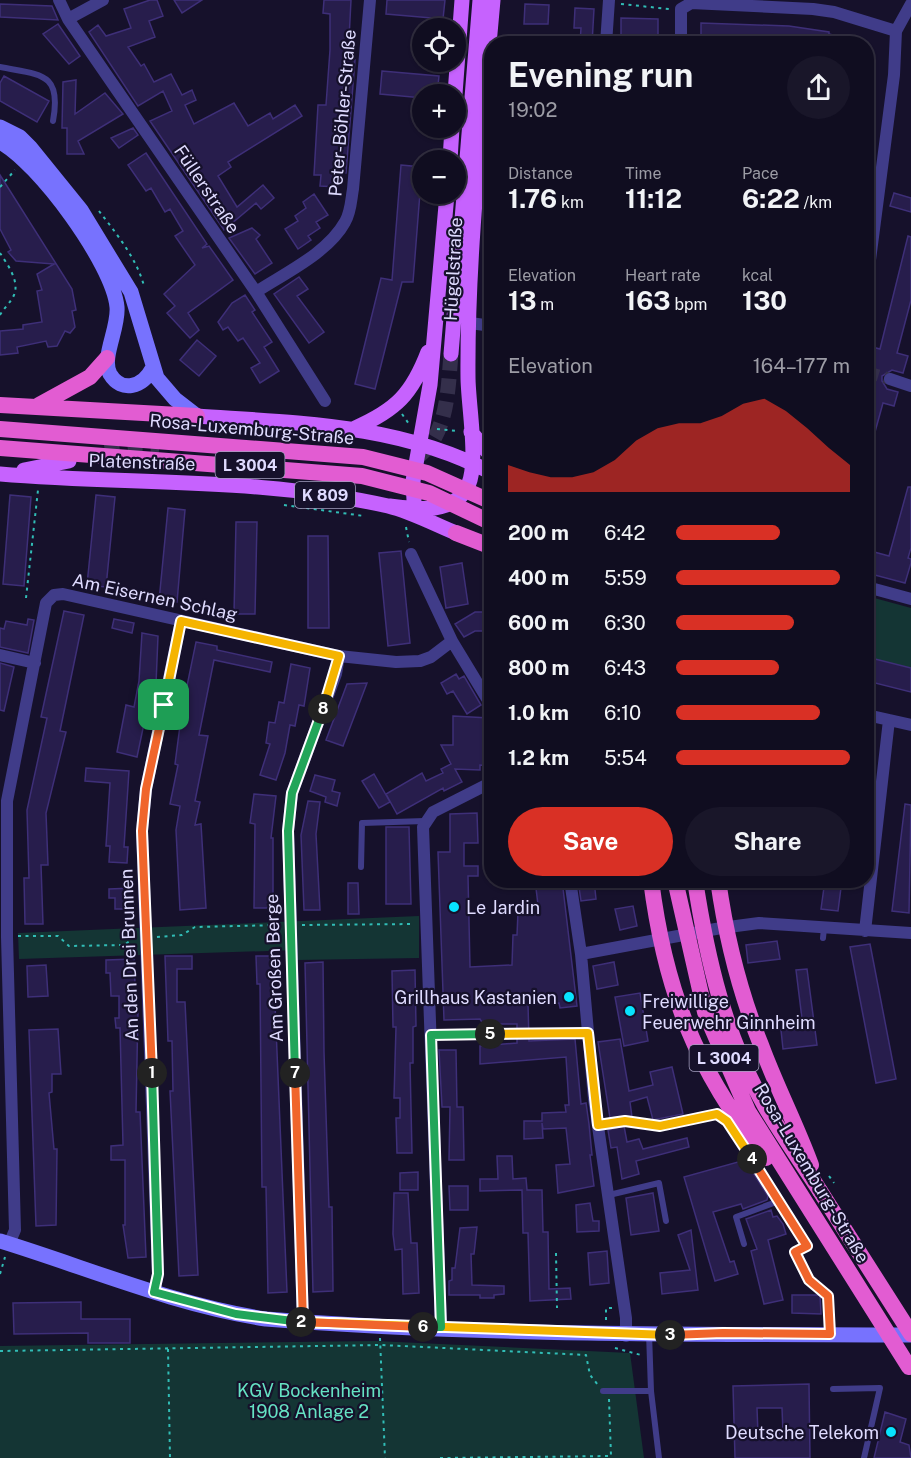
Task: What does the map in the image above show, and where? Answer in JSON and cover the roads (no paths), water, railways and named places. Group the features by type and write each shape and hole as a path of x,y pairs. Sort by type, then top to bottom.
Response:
{"highway":[{"path":"39,405 90,377 107,358"},
{"path":"0,405 39,405 197,416"},
{"name":"Rosa-Luxemburg-Straße","path":"0,429 363,457 427,473 484,498"},
{"name":"Rosa-Luxemburg-Straße","path":"0,448 362,476 429,493 484,519"},
{"path":"456,533 484,544"},
{"path":"652,888 663,956 683,1020 708,1073 738,1123 814,1218"},
{"name":"Rosa-Luxemburg-Straße","path":"677,888 705,1012 748,1111 910,1369"},
{"name":"Rosa-Luxemburg-Straße","path":"696,888 706,947 722,1008 741,1057 765,1106 911,1335"},
{"path":"720,888 730,944 748,1010 820,1191"}],"main road":[{"path":"456,84 462,0"},
{"path":"451,354 480,0"},
{"name":"Hügelstraße","path":"490,36 493,0"},
{"name":"Hügelstraße","path":"468,432 470,323 484,126"},
{"path":"0,127 20,137 30,147 81,210 118,268 138,313 152,369 162,387 197,416 355,428 421,444 484,469"},
{"path":"0,142 33,170 82,232 111,281 116,297 117,323 107,358 109,373 122,386 138,385 148,378 152,369"},
{"name":"Hügelstraße","path":"419,508 412,495 412,488 421,444 446,204"},
{"path":"355,428 386,413 404,398 422,366 434,335"},
{"path":"468,432 484,449"},
{"name":"K 809","path":"390,506 439,508 459,498 467,487 471,463 468,432"},
{"name":"K 809","path":"0,474 69,461"},
{"name":"Platenstraße","path":"0,474 259,488 340,497 390,506 456,533"},
{"path":"419,508 433,522"},
{"path":"5,1242 154,1292 236,1314 303,1322 459,1328 911,1335"},
{"path":"459,1328 606,1324 626,1330"}],"street":[{"name":"Füllerstraße","path":"59,0 68,19 256,292 325,400"},
{"path":"68,19 103,0"},
{"name":"Peter-Böhler-Straße","path":"256,292 316,252 338,233 346,220 353,189 370,0"},
{"path":"607,36 609,0"},
{"path":"681,36 680,12 691,3 745,2 834,12 896,31"},
{"path":"874,229 894,75 896,31 911,4"},
{"path":"470,323 484,325"},
{"path":"890,379 911,386"},
{"name":"Platenstraße","path":"456,533 484,538"},
{"path":"410,549 452,641 484,694"},
{"path":"874,589 911,599"},
{"name":"Am Eisernen Schlag","path":"5,1242 15,1230 4,948 4,800 46,603 54,595 63,594 339,656 396,662 431,657 452,641"},
{"name":"An den Drei Brunnen","path":"154,1292 158,1274 142,831 146,789 181,621"},
{"path":"0,655 35,663"},
{"name":"Am Großen Berge","path":"303,1322 288,831 292,793 336,674 339,656"},
{"path":"874,717 911,724"},
{"path":"874,852 889,720"},
{"path":"441,1327 425,821 433,812 484,786"},
{"path":"571,888 598,1125 626,1330"},
{"path":"865,931 870,888"},
{"path":"580,954 756,924 824,933 865,931 911,933"}],"lane":[{"path":"0,67 36,75 51,82 57,93 53,121"},
{"path":"362,867 362,823 425,821"},
{"path":"431,1035 489,1034"},
{"path":"598,1125 625,1121 660,1126 717,1114 727,1121 807,1246 795,1252 809,1280 828,1296 830,1334"},
{"path":"609,1195 659,1183 666,1221"},
{"path":"744,1244 736,1216 779,1202"},
{"path":"649,1331 651,1391 659,1458"},
{"path":"833,1389 880,1388 864,1458"},
{"path":"603,1391 651,1391"}],"tunnel":[{"path":"420,455 436,435 445,409 451,354"},
{"path":"874,374 890,379"},
{"path":"105,452 131,448 159,449"}],"place":[{"name":"Le Jardin","path":"454,907"},
{"name":"Grillhaus Kastanien","path":"569,997"},
{"name":"Freiwillige Feuerwehr Ginnheim","path":"630,1011"},
{"name":"Deutsche Telekom","path":"891,1432"}],"park label":[{"name":"KGV Bockenheim 1908 Anlage 2","path":"309,1400"}]}
